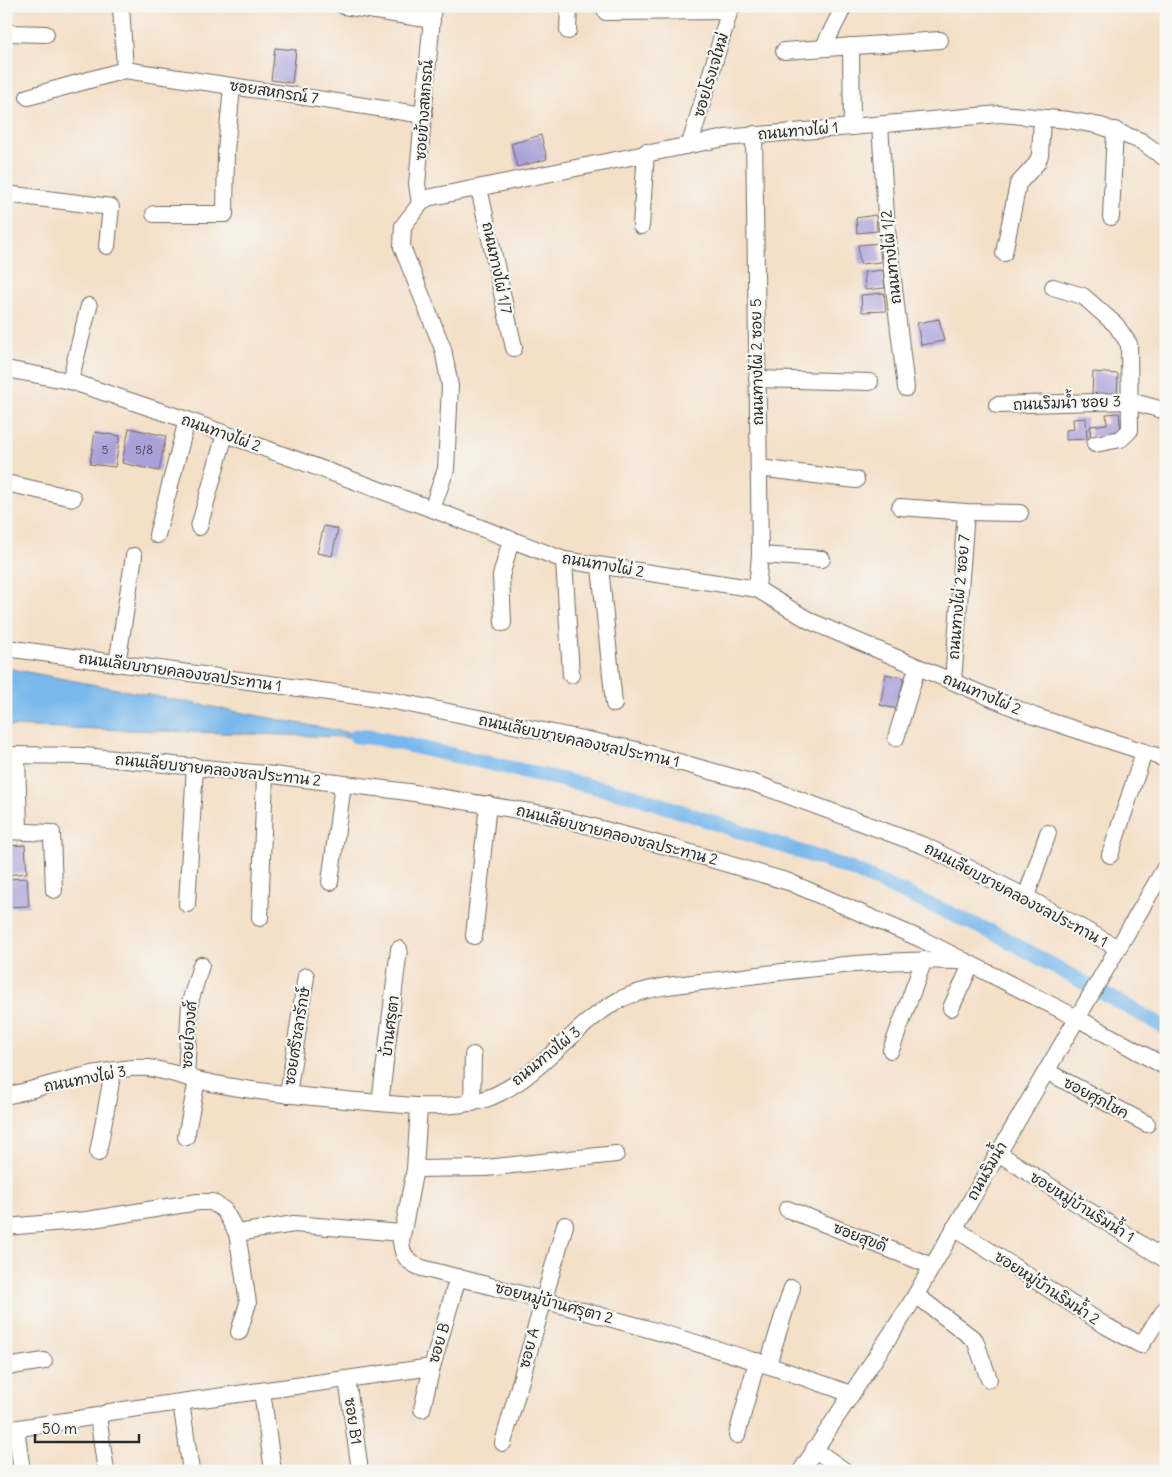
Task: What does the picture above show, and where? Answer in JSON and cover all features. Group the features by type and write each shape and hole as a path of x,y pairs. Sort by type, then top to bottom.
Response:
{"street":[{"path":"28,97 125,70 121,6"},
{"path":"344,6 432,13"},
{"path":"568,31 569,6"},
{"path":"823,48 843,8"},
{"path":"606,12 731,9"},
{"name":"ซอยโรงเจใหม่","path":"690,144 731,9"},
{"name":"ซอยข้างสหกรณ์","path":"424,201 417,184 432,13"},
{"path":"6,33 46,34"},
{"path":"784,51 940,40"},
{"path":"851,46 852,127"},
{"name":"ซอยสหกรณ์ 7","path":"125,70 424,115"},
{"path":"154,214 225,214 226,151 232,86"},
{"name":"ถนนทางไผ่ 1","path":"424,201 646,152 754,134 1000,114 1069,120 1115,130 1141,141 1166,159"},
{"path":"1004,253 1018,184 1037,163 1040,155 1042,118"},
{"name":"ถนนทางไผ่ 1/2","path":"880,125 888,230 906,388"},
{"path":"1111,217 1115,130"},
{"name":"ถนนทางไผ่ 2 ซอย 5","path":"754,134 760,555 758,589"},
{"path":"641,226 646,152"},
{"name":"ถนนทางไผ่ 1/7","path":"479,188 514,348"},
{"path":"6,194 110,206 107,246"},
{"path":"424,201 403,226 402,247 443,350 450,386 446,469 432,509"},
{"path":"1053,287 1083,296 1116,325 1129,344 1130,430 1127,435 1114,442 1095,444"},
{"path":"70,382 89,306"},
{"name":"ถนนทางไผ่ 2","path":"6,369 70,382 187,420 432,509 564,560 600,567 758,589 810,621 917,668 953,681 1034,716 1166,759"},
{"path":"758,379 870,382"},
{"name":"ถนนริมน้ำ ซอย 3","path":"997,406 1130,401 1166,411"},
{"path":"157,535 187,420"},
{"path":"199,527 225,434"},
{"path":"759,468 856,480"},
{"path":"6,483 73,498"},
{"path":"900,507 966,512 1020,513"},
{"name":"ถนนทางไผ่ 2 ซอย 7","path":"953,681 966,512"},
{"path":"503,623 501,576 511,540"},
{"path":"760,555 822,559"},
{"path":"117,664 134,556"},
{"path":"564,560 571,675"},
{"path":"600,567 614,704"},
{"name":"ถนนเลียบชายคลองชลประทาน 1","path":"6,648 394,701 632,749 754,783 925,846 1026,897 1117,950"},
{"path":"896,738 917,668"},
{"path":"1110,855 1144,752"},
{"path":"12,755 13,831 52,833 54,890"},
{"name":"ถนนเลียบชายคลองชลประทาน 2","path":"12,755 85,756 195,766 488,804 548,815 677,849 789,882 923,940 967,963 1079,1015 1166,1067"},
{"path":"187,904 195,766"},
{"path":"260,918 265,774"},
{"path":"330,882 343,784"},
{"path":"474,936 488,804"},
{"path":"1026,897 1048,833"},
{"name":"ถนนริมน้ำ","path":"801,1471 916,1295 1166,866"},
{"name":"บ้านศรุตา","path":"380,1103 399,949"},
{"path":"891,1050 924,960"},
{"name":"ถนนทางไผ่ 3","path":"6,1096 112,1071 148,1068 191,1078 288,1095 420,1107 472,1103 518,1082 595,1015 623,998 657,988 834,965 924,960 967,963"},
{"path":"952,1008 967,963"},
{"name":"ซอยใจวงศ์","path":"186,1137 191,1078 190,1002 201,965"},
{"name":"ซอยศรีชลารักษ์","path":"288,1095 306,976"},
{"path":"472,1103 473,1055"},
{"path":"98,1153 112,1071"},
{"name":"ซอยศุภโชค","path":"1046,1071 1147,1124"},
{"name":"ซอยหมู่บ้านศรุตา 2","path":"420,1107 415,1168 401,1233 401,1249 409,1262 762,1362 851,1394"},
{"name":"ซอยหมู่บ้านริมน้ำ 1","path":"998,1153 1166,1260"},
{"path":"415,1168 486,1168 616,1154"},
{"path":"6,1227 87,1220 212,1202 224,1210 237,1233 248,1303 239,1332"},
{"name":"ซอยสุขดี","path":"787,1209 932,1266"},
{"path":"237,1233 294,1224 401,1233"},
{"name":"ซอย A","path":"504,1443 565,1224"},
{"name":"ซอยหมู่บ้านริมน้ำ 2","path":"954,1228 1106,1326 1141,1345 1166,1308"},
{"name":"ซอย B","path":"422,1409 458,1277"},
{"path":"737,1435 762,1362 792,1288"},
{"path":"916,1295 974,1340 989,1379"},
{"path":"6,1367 44,1361"},
{"path":"22,1471 11,1429 98,1416 109,1412 432,1368"},
{"name":"ซอย B1","path":"347,1379 359,1462"},
{"path":"262,1391 273,1471"},
{"path":"181,1402 191,1471"},
{"path":"98,1416 106,1471"},
{"path":"814,1449 845,1471"}],"water":[{"path":"6,668 376,738 6,726"}],"building":[{"path":"275,48 296,50 292,83 271,80"},
{"path":"541,135 547,159 517,167 511,144"},
{"path":"876,215 877,231 857,233 856,218"},
{"path":"879,243 881,262 860,264 858,245"},
{"path":"883,270 885,288 865,290 864,272"},
{"path":"884,293 886,311 862,312 861,295"},
{"path":"939,319 944,341 921,345 917,323"},
{"path":"1093,372 1118,374 1117,396 1092,394"},
{"path":"1119,413 1121,434 1091,437 1090,426 1107,424 1106,414"},
{"path":"1086,418 1087,439 1066,440 1066,430 1074,429 1073,419"},
{"path":"129,428 166,436 159,471 122,463"},
{"path":"95,432 120,436 115,467 90,464"},
{"path":"324,526 338,529 332,556 317,553"},
{"path":"886,674 904,678 897,709 880,705"},
{"path":"25,845 27,873 6,875 6,846"},
{"path":"27,878 29,906 6,907 6,879"}],"waterway":[{"path":"356,736 376,738 635,796 851,869 1000,936 1166,1028"}]}
